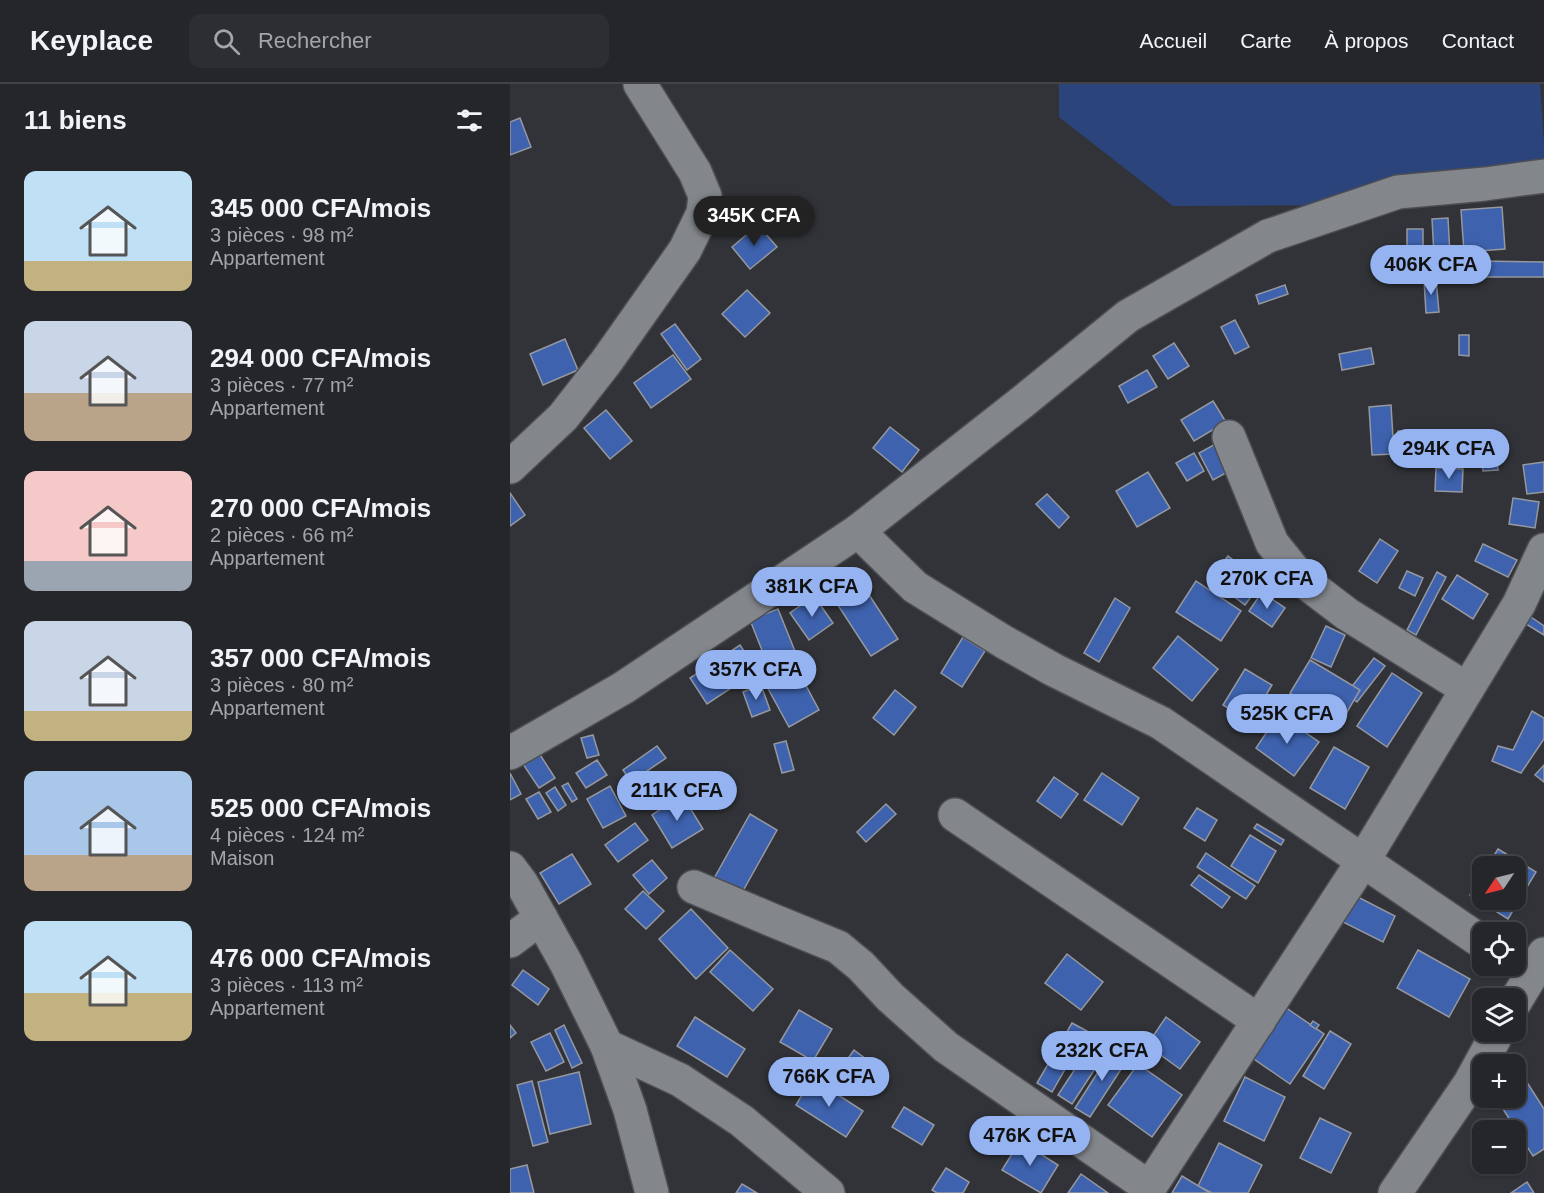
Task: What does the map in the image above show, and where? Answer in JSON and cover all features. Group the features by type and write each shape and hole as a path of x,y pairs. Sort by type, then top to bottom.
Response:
{"street":[{"path":"510,466 563,417 606,362 685,250 703,213 705,196 695,172 640,84"},
{"path":"510,753 623,688 858,531 1022,403 1128,316 1268,236 1398,192 1544,176"},
{"path":"1229,437 1272,543 1301,579 1347,614 1467,689"},
{"path":"858,531 915,587 1054,670 1161,723 1472,935"},
{"path":"694,887 838,947 946,1047 1148,1190 1363,861 1519,604 1544,550"},
{"path":"955,814 1259,1021"},
{"path":"510,868 522,884 566,963 607,1046 630,1110 652,1193"},
{"path":"510,941 541,918"},
{"path":"1395,1193 1470,1083 1493,1042"},
{"path":"607,1046 680,1080 742,1121 828,1193"}],"shaded area":[{"path":"1059,84 1540,84 1544,188 1352,205 1173,206 1059,117"}],"building":[{"path":"520,118 531,147 510,155 510,122"},
{"path":"1502,207 1505,249 1464,252 1461,210"},
{"path":"1448,218 1451,273 1435,273 1432,219"},
{"path":"758,225 777,247 750,269 732,247"},
{"path":"1407,229 1423,229 1423,264 1407,264"},
{"path":"1480,261 1544,262 1544,277 1480,277"},
{"path":"1436,279 1439,312 1426,313 1424,280"},
{"path":"1285,285 1288,294 1259,304 1256,295"},
{"path":"747,290 770,313 745,337 722,314"},
{"path":"1235,320 1249,347 1235,354 1221,327"},
{"path":"675,324 701,359 687,370 661,334"},
{"path":"1459,335 1469,335 1469,356 1459,355"},
{"path":"565,339 578,370 543,385 530,354"},
{"path":"1174,343 1189,366 1168,379 1153,356"},
{"path":"1371,348 1374,364 1342,370 1339,354"},
{"path":"673,355 691,379 651,408 634,383"},
{"path":"1147,370 1157,387 1128,403 1119,386"},
{"path":"1213,401 1226,422 1194,441 1181,420"},
{"path":"1391,405 1394,454 1372,455 1369,407"},
{"path":"606,410 632,441 610,459 584,428"},
{"path":"890,427 919,450 902,472 873,448"},
{"path":"1398,431 1420,432 1418,460 1397,459"},
{"path":"1221,441 1235,468 1213,480 1199,453"},
{"path":"1495,444 1498,470 1483,471 1481,446"},
{"path":"1194,453 1204,471 1187,481 1176,463"},
{"path":"1544,462 1544,492 1527,494 1523,465"},
{"path":"1436,468 1463,469 1462,492 1435,491"},
{"path":"1148,472 1170,508 1137,527 1116,491"},
{"path":"510,493 525,515 510,526"},
{"path":"1047,494 1069,517 1059,528 1036,504"},
{"path":"1513,498 1539,502 1535,528 1509,524"},
{"path":"1380,539 1398,551 1377,583 1359,571"},
{"path":"1483,544 1517,560 1508,577 1475,561"},
{"path":"1228,556 1262,582 1245,605 1211,579"},
{"path":"1407,571 1423,578 1415,596 1399,588"},
{"path":"1437,572 1446,577 1416,635 1407,630"},
{"path":"856,575 898,639 871,656 830,593"},
{"path":"1457,575 1488,594 1473,619 1442,599"},
{"path":"1196,581 1241,611 1221,641 1176,612"},
{"path":"1262,592 1285,608 1272,627 1249,611"},
{"path":"814,596 833,623 809,640 790,613"},
{"path":"1115,598 1130,608 1099,662 1084,653"},
{"path":"778,609 799,661 771,673 750,620"},
{"path":"1531,617 1544,626 1544,635 1526,624"},
{"path":"1326,626 1345,635 1331,667 1311,658"},
{"path":"1178,636 1218,669 1192,701 1153,668"},
{"path":"963,637 985,651 962,687 941,673"},
{"path":"740,645 757,671 707,704 690,678"},
{"path":"1374,658 1385,666 1357,702 1346,694"},
{"path":"1310,660 1360,690 1340,724 1290,693"},
{"path":"796,667 819,710 789,727 765,683"},
{"path":"1245,669 1272,685 1250,722 1223,705"},
{"path":"1392,673 1422,693 1387,747 1357,726"},
{"path":"761,685 770,710 752,717 743,692"},
{"path":"895,690 916,707 894,735 873,718"},
{"path":"1532,711 1544,718 1544,739 1521,773 1492,761 1498,746 1513,750"},
{"path":"1279,714 1319,742 1294,776 1256,748"},
{"path":"593,735 599,755 587,758 581,738"},
{"path":"786,741 794,770 782,773 774,744"},
{"path":"657,746 666,758 631,782 623,770"},
{"path":"1334,747 1369,767 1345,809 1310,788"},
{"path":"537,750 555,778 539,788 521,761"},
{"path":"597,760 607,775 586,788 576,773"},
{"path":"1544,765 1544,782 1535,775"},
{"path":"510,773 521,794 510,800"},
{"path":"1102,773 1139,798 1122,825 1084,800"},
{"path":"1054,777 1078,794 1061,818 1037,801"},
{"path":"568,783 577,799 572,802 562,786"},
{"path":"610,786 626,816 603,828 587,799"},
{"path":"555,787 566,805 558,811 546,793"},
{"path":"539,792 551,812 538,819 526,799"},
{"path":"682,795 703,829 672,848 652,815"},
{"path":"886,804 896,814 866,842 857,832"},
{"path":"1197,808 1217,820 1205,841 1184,828"},
{"path":"750,814 777,830 739,898 712,882"},
{"path":"635,823 648,840 618,862 605,845"},
{"path":"1257,824 1284,840 1281,845 1254,828"},
{"path":"1250,835 1276,851 1258,883 1231,866"},
{"path":"1498,849 1510,856 1494,856"},
{"path":"1206,853 1255,886 1246,899 1197,867"},
{"path":"572,854 591,884 559,904 540,873"},
{"path":"652,860 667,878 649,894 633,875"},
{"path":"1526,866 1536,872 1526,889"},
{"path":"1199,875 1230,897 1222,908 1191,885"},
{"path":"643,891 664,911 646,929 625,909"},
{"path":"1352,894 1395,916 1383,942 1339,920"},
{"path":"691,909 728,948 696,979 659,939"},
{"path":"1494,910 1513,910 1508,919"},
{"path":"730,950 773,989 753,1011 710,972"},
{"path":"1418,950 1470,979 1449,1017 1397,988"},
{"path":"1067,954 1103,982 1081,1010 1045,983"},
{"path":"523,970 549,989 538,1005 512,985"},
{"path":"1285,1007 1324,1034 1290,1084 1251,1057"},
{"path":"799,1010 832,1029 813,1061 780,1042"},
{"path":"695,1017 745,1049 727,1077 677,1046"},
{"path":"1166,1017 1200,1042 1180,1069 1147,1045"},
{"path":"1313,1021 1319,1025 1316,1029 1310,1025"},
{"path":"1072,1023 1087,1031 1052,1092 1037,1083"},
{"path":"510,1025 516,1033 510,1038"},
{"path":"564,1025 582,1063 572,1068 555,1030"},
{"path":"1330,1031 1351,1044 1324,1089 1303,1076"},
{"path":"550,1033 564,1062 546,1071 531,1042"},
{"path":"1092,1043 1106,1052 1072,1104 1058,1095"},
{"path":"1114,1047 1129,1057 1090,1117 1075,1108"},
{"path":"854,1050 887,1075 872,1095 839,1071"},
{"path":"1138,1064 1182,1095 1152,1137 1108,1105"},
{"path":"579,1072 591,1124 550,1134 538,1082"},
{"path":"1245,1077 1285,1097 1264,1141 1224,1121"},
{"path":"812,1078 863,1111 846,1137 796,1105"},
{"path":"532,1081 548,1142 533,1146 517,1085"},
{"path":"1526,1081 1544,1109 1544,1149 1533,1156 1526,1145 1526,1120 1510,1120 1502,1108 1526,1108"},
{"path":"904,1107 934,1125 922,1145 892,1127"},
{"path":"1320,1118 1351,1133 1331,1173 1300,1158"},
{"path":"1020,1141 1058,1165 1041,1193 1002,1170"},
{"path":"1219,1143 1262,1165 1248,1193 1212,1193 1198,1186"},
{"path":"527,1165 534,1193 510,1193 510,1169"},
{"path":"946,1168 969,1182 963,1193 937,1193 932,1190"},
{"path":"1081,1174 1108,1193 1068,1193"},
{"path":"1182,1176 1210,1193 1172,1193"},
{"path":"1527,1182 1534,1193 1511,1193"},
{"path":"742,1184 757,1193 736,1193"}]}
